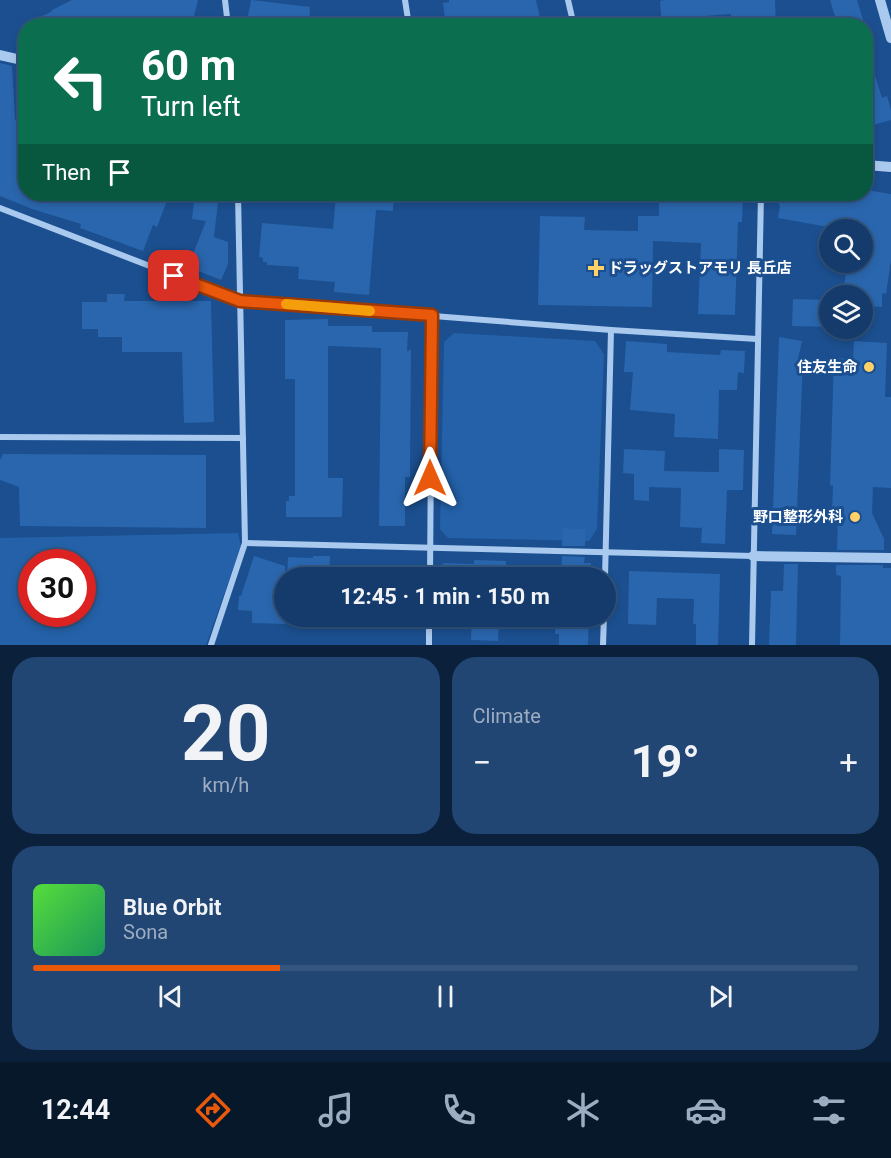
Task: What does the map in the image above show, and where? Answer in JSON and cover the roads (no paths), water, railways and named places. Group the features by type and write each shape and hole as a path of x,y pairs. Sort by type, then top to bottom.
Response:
{"street":[{"path":"225,0 227,18"},
{"path":"405,0 408,18"},
{"path":"568,0 572,18"},
{"path":"880,0 891,38"},
{"path":"0,55 18,59"},
{"path":"873,166 891,167"},
{"path":"212,645 245,543 238,201"},
{"path":"752,645 761,201"},
{"path":"0,208 240,301 757,339"},
{"path":"430,567 432,315"},
{"path":"605,567 611,330"},
{"path":"0,437 243,438"},
{"path":"245,543 891,558"},
{"path":"429,627 429,645"},
{"path":"603,645 604,627"}],"place":[{"name":"ドラッグストアモリ 長丘店","path":"596,268"},
{"name":"住友生命","path":"869,367"},
{"name":"野口整形外科","path":"855,517"}]}
